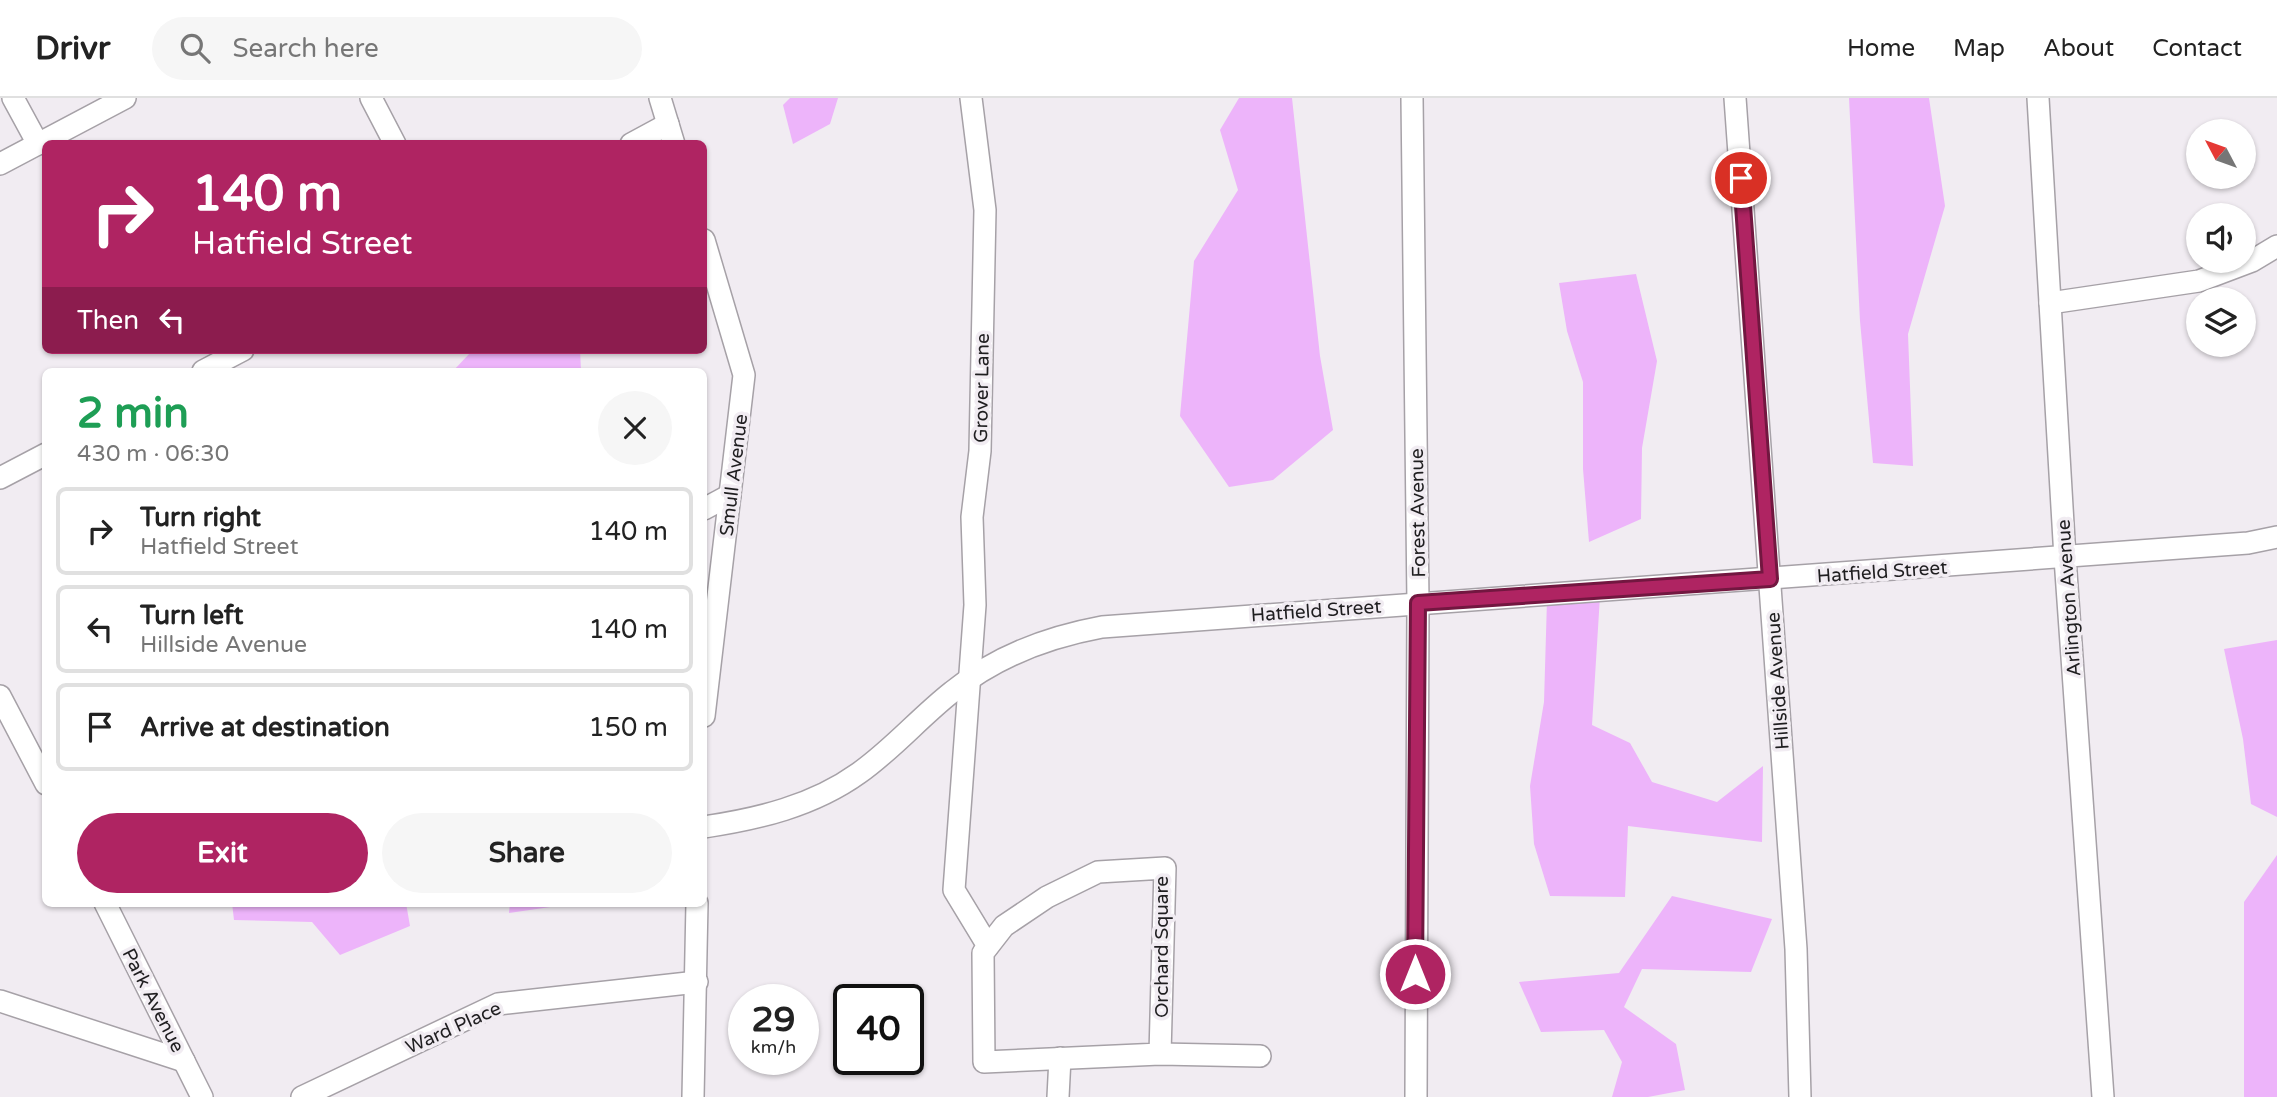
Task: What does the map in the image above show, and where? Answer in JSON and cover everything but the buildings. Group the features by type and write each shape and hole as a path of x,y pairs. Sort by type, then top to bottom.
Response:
{"street":[{"path":"13,98 38,144"},
{"path":"46,140 125,98"},
{"path":"371,98 393,140"},
{"path":"647,140 671,134 660,98"},
{"name":"Grover Lane","path":"970,678 975,605 972,517 980,451 985,210 971,98"},
{"name":"Forest Avenue","path":"1412,98 1418,603 1416,1097"},
{"name":"Hillside Avenue","path":"1735,98 1796,949 1800,1097"},
{"name":"Arlington Avenue","path":"2038,98 2065,558 2103,1097"},
{"path":"0,164 42,142"},
{"path":"2050,303 2199,281 2252,261 2277,246"},
{"name":"Smull Avenue","path":"707,250 744,375 707,690"},
{"path":"209,368 235,354"},
{"path":"0,478 42,456"},
{"path":"707,507 730,495"},
{"name":"Hatfield Street","path":"707,827 751,820 800,805 859,774 970,678 994,663 1047,640 1102,626 2065,558 2248,543 2277,537"},
{"path":"970,678 954,890 988,946 983,953 984,1062 1160,1054 1260,1056"},
{"path":"0,696 42,776"},
{"name":"Orchard Square","path":"988,946 1004,926 1047,897 1098,872 1165,868 1160,1054"},
{"name":"Park Avenue","path":"107,907 202,1097"},
{"path":"693,1097 697,907"},
{"name":"Ward Place","path":"302,1097 499,1004 697,982"},
{"path":"0,1001 184,1061"},
{"path":"1058,1097 1060,1058"}],"shaded area":[{"path":"790,98 838,98 830,124 793,144 783,105"},
{"path":"1239,98 1292,98 1320,356 1333,430 1273,480 1229,487 1180,416 1194,261 1238,190 1220,130"},
{"path":"1849,98 1929,98 1945,206 1908,334 1913,466 1873,463 1860,321"},
{"path":"1636,274 1657,361 1642,448 1641,519 1589,542 1583,469 1583,382 1567,331 1559,283"},
{"path":"469,354 580,354 581,368 456,368"},
{"path":"1600,596 1592,725 1630,743 1652,782 1717,802 1763,766 1762,842 1628,826 1625,897 1550,896 1534,844 1530,786 1544,702 1547,600"},
{"path":"2277,640 2277,817 2251,804 2243,739 2224,649"},
{"path":"2277,855 2277,1097 2244,1097 2244,902"},
{"path":"1672,896 1772,919 1751,972 1642,969 1624,1007 1676,1044 1685,1090 1648,1097 1612,1097 1622,1062 1604,1030 1541,1032 1519,982 1619,973"},
{"path":"232,907 407,907 410,926 340,955 312,922 234,920"},
{"path":"510,907 550,907 509,913"}],"route":[{"path":"1415,974 1418,603 1770,579 1741,178"}]}
